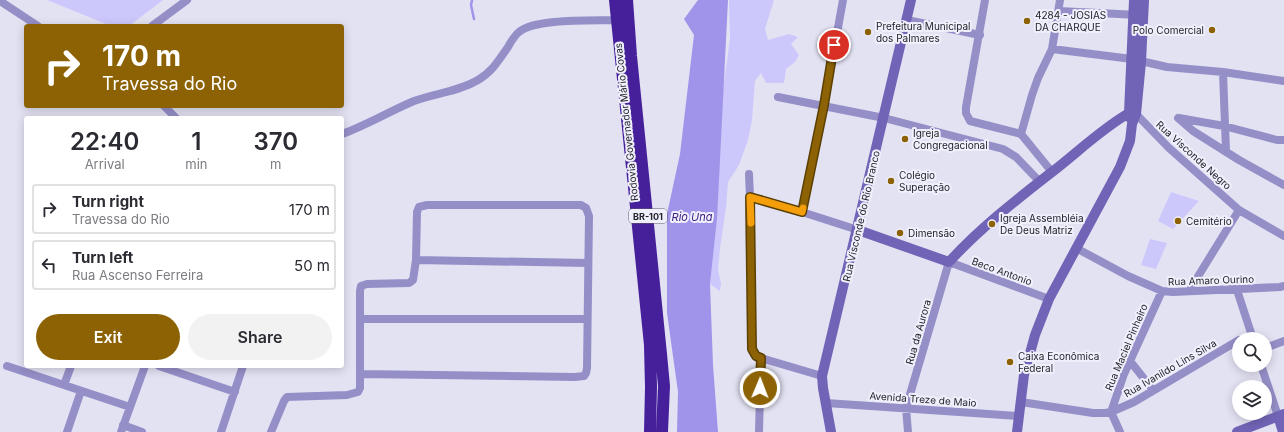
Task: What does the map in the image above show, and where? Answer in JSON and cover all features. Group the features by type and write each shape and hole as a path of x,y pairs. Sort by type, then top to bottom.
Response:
{"highway":[{"name":"Rodovia Governador Mário Covas","path":"615,0 650,345 650,432"},
{"name":"Rodovia Governador Mário Covas","path":"627,0 631,56 662,354 664,386 662,432"}],"main road":[{"name":"Rua Visconde do Rio Branco","path":"831,432 822,376 858,230 911,0"},
{"path":"1017,432 1020,402 1028,357 1049,298 1120,167 1130,141 1138,15 1134,0"},
{"path":"1138,15 1144,0"},
{"path":"858,230 948,262 976,235 1109,125 1132,117"},
{"path":"1237,432 1281,415 1283,432"}],"street":[{"path":"155,24 187,0"},
{"path":"802,212 824,105 842,0"},
{"path":"986,0 966,113 970,120 1021,134 1052,172"},
{"path":"1021,134 1036,84 1052,49 1060,0"},
{"path":"0,1 35,24"},
{"path":"1059,11 1138,15"},
{"path":"344,133 357,129 415,101 462,88 477,81 497,64 518,32 526,28 539,24 556,22 617,20"},
{"path":"907,20 980,35"},
{"path":"1052,49 1167,67 1223,72 1284,81"},
{"path":"1223,72 1226,151"},
{"path":"778,97 884,118 1003,149 1016,157 1040,182"},
{"path":"166,108 174,116"},
{"name":"Rua Visconde Negro","path":"1132,117 1239,210 1284,236"},
{"path":"1284,146 1280,140 1224,126 1178,118 1193,131 1284,185"},
{"path":"749,174 752,349 756,356 761,358 822,376"},
{"path":"750,197 858,230"},
{"path":"271,432 286,397 353,394 358,392 360,388 360,374 360,319 360,291 361,286 366,284 409,283 412,280 416,260 417,212 419,207 427,205 581,206 586,208 588,211 587,368 584,376 360,374"},
{"path":"1189,291 1239,210"},
{"name":"Rua Amaro Ourino","path":"1076,248 1128,276 1162,291 1237,290 1284,286"},
{"path":"416,260 588,263"},
{"name":"Beco Antonio","path":"948,262 1049,298"},
{"name":"Rua da Aurora","path":"906,408 948,262"},
{"path":"1237,290 1251,332"},
{"name":"Rua Maciel Pinheiro","path":"1111,412 1120,383 1162,291"},
{"path":"360,319 587,319"},
{"path":"1272,345 1284,341"},
{"name":"Rua Ivanildo Lins Silva","path":"1111,412 1134,402 1232,344"},
{"path":"759,432 761,358"},
{"path":"1130,361 1152,390"},
{"path":"7,366 130,407"},
{"path":"64,385 70,368"},
{"path":"142,432 122,429 144,368"},
{"path":"165,368 235,392"},
{"path":"221,432 242,368"},
{"path":"1264,372 1281,415"},
{"path":"67,432 82,391"},
{"path":"1020,402 1093,413 1111,412 1120,432"},
{"name":"Avenida Treze de Maio","path":"826,403 1018,416"},
{"path":"906,408 908,432"}],"shaded area":[{"path":"47,0 163,0 132,24 106,24"},
{"path":"729,0 774,0 765,29 768,40 789,34 798,37 791,44 799,55 795,62 786,69 784,83 766,83 761,73 755,81 752,120 748,140 739,165 728,182 718,270 721,284 720,291 710,284 716,227 723,90 730,39"},
{"path":"1171,192 1199,201 1173,229 1158,221"},
{"path":"1150,239 1167,243 1156,269 1141,265"}],"water":[{"name":"Rio Una","path":"698,0 728,0 717,219 710,284 713,365 718,432 677,432 678,392 667,313 667,214 680,154 694,35 684,19"}],"waterway":[{"path":"472,0 471,5 474,19"}],"slow traffic":[{"path":"751,223 750,197 802,212 803,208"}],"place":[{"name":"4284 - JOSIAS DA CHARQUE","path":"1027,21"},
{"name":"Polo Comercial","path":"1212,30"},
{"name":"Prefeitura Municipal dos Palmares","path":"868,32"},
{"name":"Igreja Congregacional","path":"905,139"},
{"name":"Colégio Superação","path":"891,181"},
{"name":"Cemitério","path":"1178,221"},
{"name":"Igreja Assembléia De Deus Matriz","path":"992,224"},
{"name":"Dimensão","path":"900,233"},
{"name":"Caixa Econômica Federal","path":"1010,362"}],"route":[{"path":"760,388 761,358 756,356 752,349 750,197 802,212 824,105 834,45"}]}
